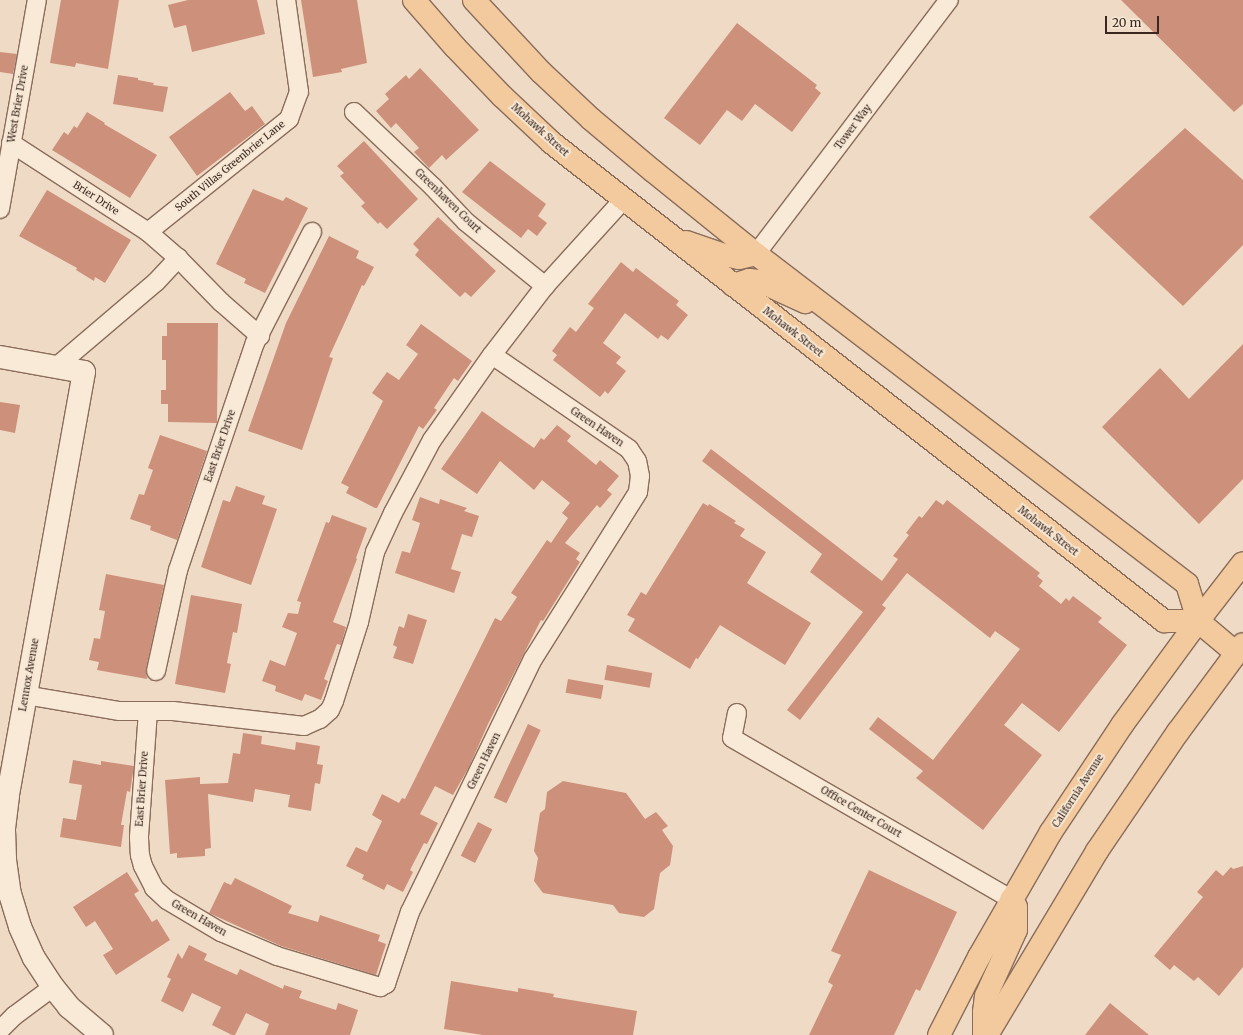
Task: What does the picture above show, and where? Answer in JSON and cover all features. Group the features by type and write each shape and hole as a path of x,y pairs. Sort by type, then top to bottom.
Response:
{"main road":[{"name":"Mohawk Street","path":"414,0 455,47 502,96 552,143 732,286 1164,621 1198,621"},
{"path":"474,0 541,72 591,119 756,254 1187,584 1198,621 1241,651 1178,732 1097,851 986,1035"},
{"path":"672,237 724,255 739,258 756,254"},
{"path":"732,286 749,280 759,281 841,318"},
{"name":"California Avenue","path":"939,1035 1011,899 1051,832 1122,725 1198,621 1243,563"},
{"path":"986,1035 984,1012 986,996 1016,930 1016,907 1011,899"}],"street":[{"name":"West Brier Drive","path":"0,209 37,0"},
{"name":"South Villas Greenbrier Lane","path":"148,232 289,118 299,92 286,0"},
{"name":"Tower Way","path":"756,254 949,0"},
{"name":"Greenhaven Court","path":"354,112 433,187 466,222 545,286"},
{"name":"Brier Drive","path":"11,143 148,232 178,258 222,302 260,336"},
{"path":"25,695 120,712 148,711 195,713 304,726 320,719 330,710 359,622 375,552 393,513 432,440 492,355 545,286 624,199"},
{"name":"East Brier Drive","path":"156,672 178,570 255,343 260,336 312,232"},
{"path":"56,367 156,282 178,258"},
{"name":"Green Haven","path":"143,866 154,888 167,900 221,932 277,956 380,987 386,984 410,912 534,659 638,492 640,476 637,461 629,449 492,355"},
{"name":"Lennox Avenue","path":"0,356 84,372 25,695 8,796 4,830 5,860 10,894 20,927 34,958 53,987 70,1006 102,1035"},
{"name":"East Brier Drive","path":"143,866 140,855 139,838 148,711"},
{"name":"Office Center Court","path":"737,713 732,738 1011,899"},
{"path":"0,1030 14,1016 53,987"}],"building":[{"path":"61,0 119,0 108,69 76,63 75,67 50,63"},
{"path":"188,0 257,0 265,34 192,52 186,25 174,28 168,5"},
{"path":"301,0 357,0 367,63 341,69 342,72 313,77"},
{"path":"1121,0 1243,0 1243,104 1234,112"},
{"path":"737,23 817,85 815,88 821,93 792,132 755,104 742,121 727,110 700,145 664,118"},
{"path":"0,52 17,54 13,74 0,72"},
{"path":"420,68 479,130 446,160 442,155 429,168 414,152 419,148 396,123 391,128 376,111 389,99 385,94 406,75 409,79"},
{"path":"118,75 138,78 138,80 154,83 153,85 168,87 163,112 113,104"},
{"path":"230,92 245,111 252,106 265,124 197,176 169,137"},
{"path":"87,112 105,123 104,124 157,155 130,198 52,150 64,132 68,135 74,126 77,128"},
{"path":"1185,128 1243,180 1243,245 1183,306 1089,217"},
{"path":"364,141 418,199 387,229 380,222 378,224 361,206 365,203 340,176 344,173 337,166"},
{"path":"490,161 546,204 538,216 547,223 537,236 528,229 521,238 462,192"},
{"path":"253,189 283,201 286,197 308,208 265,293 244,283 246,279 216,264"},
{"path":"47,190 131,240 105,283 95,277 94,281 76,270 77,268 19,236"},
{"path":"438,217 496,271 471,297 465,292 460,297 415,255 419,250 413,244"},
{"path":"329,236 359,251 356,258 374,267 364,286 362,285 329,357 333,358 302,450 248,431 286,323"},
{"path":"621,262 633,272 636,268 679,301 676,305 688,315 668,340 661,335 658,339 625,313 603,343 621,357 616,363 626,371 608,394 605,391 600,397 553,360 557,355 552,351 570,327 576,332 594,308 588,304"},
{"path":"167,323 218,323 217,423 168,422 168,404 161,404 161,390 166,390 166,360 162,360 162,336 167,336"},
{"path":"421,324 472,361 458,381 454,378 434,408 437,410 423,429 419,426 377,508 375,508 346,493 349,487 341,483 383,401 372,393 387,372 399,380 418,354 406,345"},
{"path":"1243,344 1243,479 1199,524 1102,427 1160,368 1189,399"},
{"path":"0,402 20,405 15,433 0,430"},
{"path":"482,411 534,448 541,438 544,440 557,425 571,436 567,441 596,465 600,460 619,476 607,490 612,494 600,508 597,505 565,543 580,553 576,559 580,562 543,621 541,620 488,724 469,767 453,795 435,786 420,814 438,823 427,844 424,843 410,870 413,872 403,892 387,884 384,890 362,879 364,875 346,866 356,847 367,852 382,821 372,815 382,794 399,803 402,798 405,799 495,618 501,621 517,597 511,593 547,540 551,543 568,518 562,513 570,503 542,480 534,490 500,461 477,494 441,469"},
{"path":"160,435 207,451 177,540 150,530 151,526 130,519 139,494 144,495 153,470 148,468"},
{"path":"711,449 882,581 898,559 893,556 909,535 906,533 919,516 922,518 936,500 943,505 947,500 1040,573 1037,576 1043,581 1039,586 1061,604 1066,598 1069,601 1073,596 1102,618 1098,622 1127,645 1059,732 1022,703 1004,725 1042,755 983,830 916,778 923,771 869,729 878,717 933,760 1020,649 995,631 990,638 907,573 882,605 886,608 800,720 787,710 863,612 810,572 822,554 702,461"},
{"path":"236,486 265,496 262,504 277,509 251,585 201,567 223,500 230,502"},
{"path":"420,497 439,504 440,499 467,508 464,511 479,516 472,537 462,534 451,569 461,572 454,593 395,573 402,551 410,553 418,530 420,523 412,520"},
{"path":"703,503 708,506 709,504 736,521 734,523 745,529 740,536 766,552 747,583 811,623 785,665 720,625 698,659 696,658 690,669 628,631 635,619 627,615 641,592 646,595"},
{"path":"332,515 367,528 333,622 346,627 341,645 337,644 324,679 328,681 321,700 305,694 302,701 275,691 276,686 262,681 270,660 285,666 297,633 282,627 288,613 298,614 301,602 297,601 326,522 329,523"},
{"path":"106,574 164,585 146,669 147,679 97,670 99,662 89,660 94,638 100,639 105,611 99,610"},
{"path":"191,595 242,604 237,633 233,632 227,663 231,664 225,693 175,684"},
{"path":"408,614 427,620 413,664 393,658 397,647 393,645 399,626 404,628"},
{"path":"607,665 652,673 650,688 604,680"},
{"path":"568,679 603,685 601,699 566,693"},
{"path":"528,724 541,730 506,803 494,797"},
{"path":"243,733 262,736 261,744 295,750 296,742 320,746 317,764 323,765 320,784 315,783 311,811 288,807 290,795 255,789 253,802 208,794 211,848 205,849 205,856 177,858 177,853 170,854 165,780 200,777 200,784 228,783 233,753 240,754"},
{"path":"73,760 101,765 101,761 134,766 130,792 127,791 121,825 124,825 121,847 60,837 63,818 76,820 82,785 69,783"},
{"path":"563,781 626,793 645,819 656,812 668,826 662,830 673,846 670,865 660,873 654,909 644,917 619,913 613,905 543,893 534,881 538,858 534,851 540,813 545,809 547,792"},
{"path":"478,822 492,829 475,863 461,856"},
{"path":"1243,866 1243,967 1219,996 1198,977 1194,981 1174,965 1170,970 1154,956 1203,897 1197,892 1216,870 1223,876 1231,867 1233,869"},
{"path":"869,870 957,912 920,991 916,989 894,1035 809,1035 833,985 828,982 841,955 831,951"},
{"path":"127,872 139,891 134,894 152,922 157,919 170,940 116,975 103,955 113,949 95,921 86,927 73,907"},
{"path":"235,878 292,906 288,913 318,922 320,915 380,935 378,941 386,944 376,975 281,946 209,913 224,882 231,885"},
{"path":"189,945 207,954 204,960 237,975 240,969 283,989 284,985 302,991 299,998 336,1010 338,1003 358,1010 350,1035 265,1035 269,1024 246,1013 235,1035 232,1035 212,1025 221,1007 192,993 183,1012 161,1001 171,979 167,977 178,953 182,959"},
{"path":"451,981 518,992 518,988 554,994 553,997 637,1011 633,1035 483,1035 444,1029"},
{"path":"1110,1003 1122,1013 1149,1035 1085,1035"}]}
